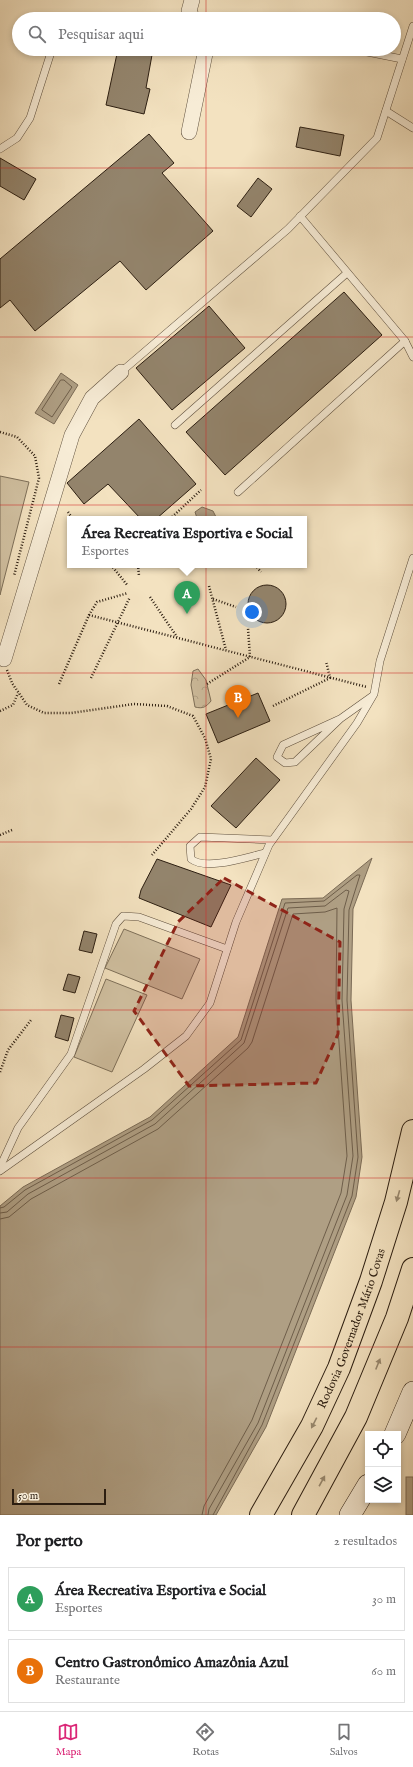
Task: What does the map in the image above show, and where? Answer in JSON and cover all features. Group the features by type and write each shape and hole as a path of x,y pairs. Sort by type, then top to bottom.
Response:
{"highway":[{"name":"Rodovia Governador Mário Covas","path":"261,1515 312,1426 342,1361 371,1282 396,1202 413,1131"},
{"path":"303,1515 356,1417 397,1318 413,1269"}],"main road":[{"path":"396,1431 413,1392"},
{"path":"350,1515 365,1490"}],"street":[{"path":"190,12 192,0"},
{"path":"189,132 205,56"},
{"path":"4,659 72,435 92,398 122,372"}],"lane":[{"path":"122,372 288,229 377,138 413,26"},
{"path":"0,149 17,138 30,118 50,56"},
{"path":"387,56 402,59"},
{"path":"386,111 413,128"},
{"path":"300,216 405,341 413,357"},
{"path":"175,425 347,273"},
{"path":"238,492 405,341"},
{"path":"0,1171 144,1069 186,1036 210,1003 236,922 265,853 272,840 357,723 375,692 380,660 413,558"},
{"path":"340,719 283,745 277,757 285,763 295,762 340,719 375,692"},
{"path":"265,853 213,864 196,864 191,859 190,846 200,837 272,840"},
{"path":"0,1166 18,1128 71,1054 116,924 123,916 138,916 227,949"}],"path":[{"path":"0,432 17,437 36,456 39,478 12,584"},
{"path":"173,516 200,490"},
{"path":"68,512 71,516"},
{"path":"113,568 128,586"},
{"path":"138,568 139,576"},
{"path":"258,568 261,572"},
{"path":"209,586 226,650"},
{"path":"59,684 89,614 97,602 128,593"},
{"path":"90,678 130,597"},
{"path":"150,597 178,638"},
{"path":"213,599 236,607"},
{"path":"89,614 250,656 375,692"},
{"path":"248,628 250,656"},
{"path":"206,684 250,656"},
{"path":"4,659 12,683 27,705 44,713 71,713 134,704 167,706 193,716 205,738 211,759 205,787 191,809 152,855"},
{"path":"326,661 330,678"},
{"path":"273,706 330,678"},
{"path":"0,710 13,705 19,693"},
{"path":"0,835 12,830"},
{"path":"0,1072 8,1050 31,1020"}],"highlighted area":[{"path":"224,878 340,942 338,1034 316,1083 189,1086 134,1011 178,922"}],"green space":[{"path":"0,476 29,482 0,595"},
{"path":"198,669 206,680 211,701 202,708 195,707 191,685 193,671"},
{"path":"124,929 200,959 182,999 105,968"},
{"path":"106,979 147,995 112,1072 74,1057"}],"water":[{"path":"61,373 78,385 54,424 35,413"},
{"path":"202,507 213,511 216,516 196,516 195,512"},
{"path":"372,858 353,909 351,1000 362,1157 356,1197 266,1427 216,1515 0,1515 0,1206 23,1187 150,1117 238,1037 282,899 323,898"},
{"path":"406,1477 413,1477 413,1515 406,1515"}],"building":[{"path":"116,56 152,56 146,88 150,89 144,114 106,105"},
{"path":"300,127 344,135 340,156 296,147"},
{"path":"149,134 174,163 162,173 213,231 146,290 120,261 35,331 10,300 0,308 0,259"},
{"path":"0,158 36,179 24,200 0,186"},
{"path":"258,178 272,189 251,217 237,206"},
{"path":"344,292 382,335 225,475 186,432"},
{"path":"209,306 245,348 172,410 136,368"},
{"path":"139,419 196,484 159,516 138,516 108,484 84,504 67,483"},
{"path":"263,585 271,585 281,590 285,597 285,611 281,618 271,623 263,623 253,618 251,615 248,608 248,600 253,590 256,588"},
{"path":"258,693 270,721 218,743 206,714"},
{"path":"256,758 280,780 236,828 211,806"},
{"path":"157,859 231,885 211,927 139,898 141,890"},
{"path":"84,931 97,934 92,953 79,950"},
{"path":"68,974 80,977 75,993 63,990"},
{"path":"61,1015 74,1018 68,1041 55,1037"}],"place":[{"name":"Área Recreativa Esportiva e Social","path":"187,614"},
{"name":"Centro Gastronômico Amazônia Azul","path":"238,718"}]}
